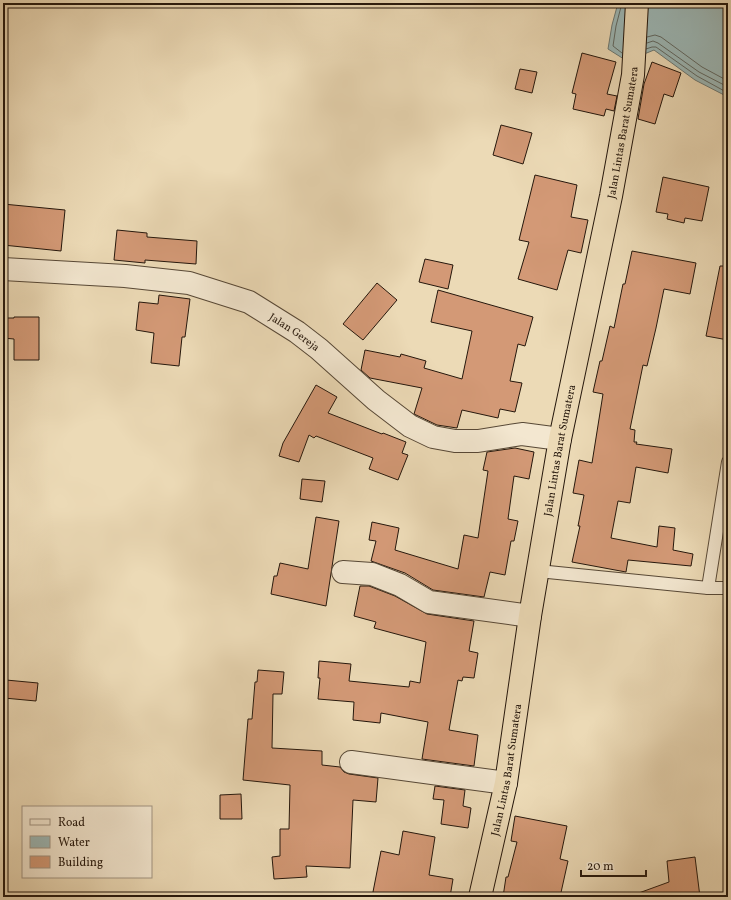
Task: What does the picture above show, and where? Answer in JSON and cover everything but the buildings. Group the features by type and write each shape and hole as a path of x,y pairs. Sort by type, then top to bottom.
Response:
{"highway":[{"name":"Jalan Lintas Barat Sumatera","path":"480,897 506,783 530,616 560,439 611,196 633,74 637,3"}],"street":[{"name":"Jalan Gereja","path":"3,269 189,282 249,302 297,332 319,349 381,404 410,426 433,437 455,441 478,441 522,434 560,439"},
{"path":"343,572 372,574 400,585 429,602 530,616"},
{"path":"351,762 506,783"}],"lane":[{"path":"708,588 728,462"},
{"path":"538,571 708,588 728,588"}],"water":[{"path":"618,3 728,3 728,97 695,80 654,50 627,61 608,49"}]}
